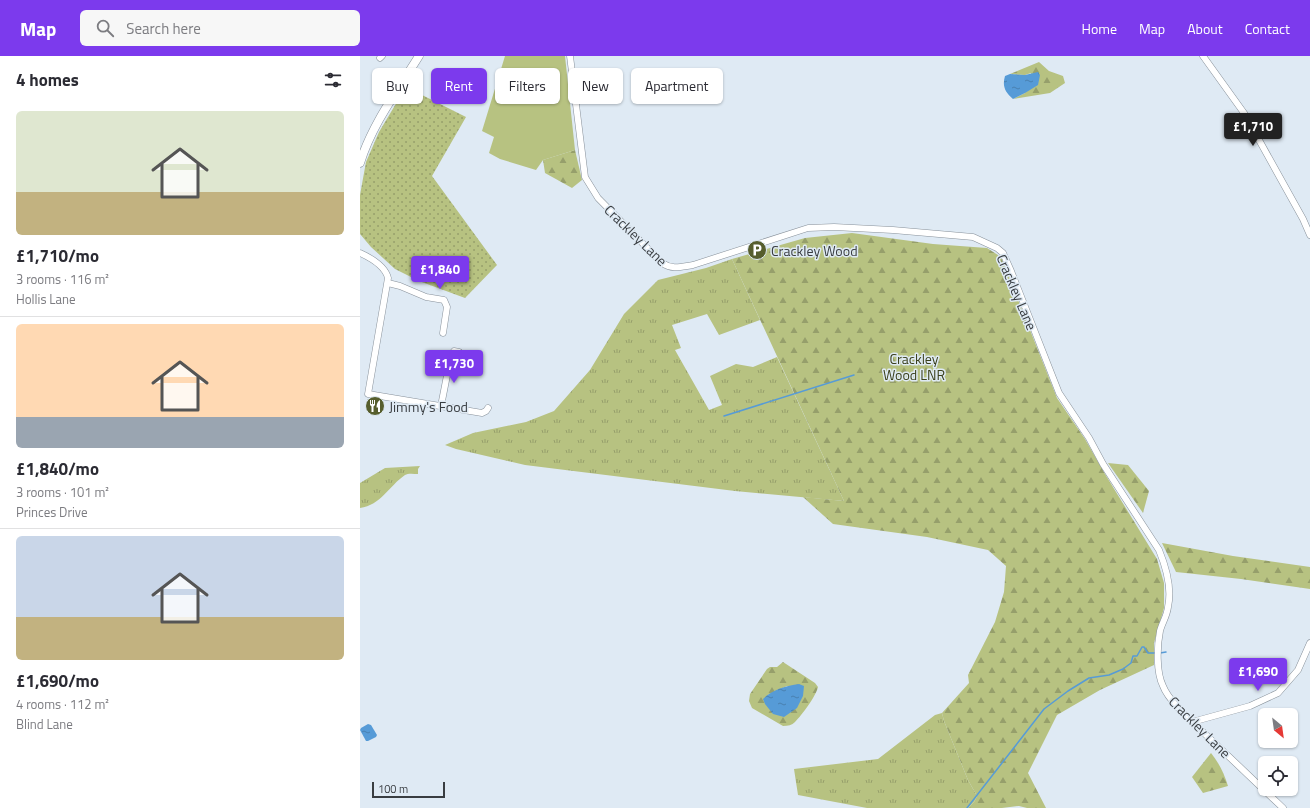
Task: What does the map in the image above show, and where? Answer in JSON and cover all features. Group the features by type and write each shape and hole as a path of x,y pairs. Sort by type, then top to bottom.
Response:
{"main road":[{"path":"360,162 378,122 419,56"}],"street":[{"name":"Crackley Lane","path":"570,56 585,177 598,198 662,263 669,267 677,268 692,265 808,228 834,227 973,237 997,248 1003,253 1059,393 1159,550 1169,581 1168,607 1160,630 1158,648 1159,673 1162,685 1169,697 1192,722 1283,808"},
{"path":"1203,56 1244,113 1303,218 1310,235"},
{"path":"360,253 368,257 382,268 388,276 368,394 482,413 488,408"},
{"path":"388,283 400,286 426,297 444,300 447,307 443,333"},
{"path":"441,406 451,355 454,351 459,352"},
{"path":"1192,722 1250,706 1278,694 1298,670 1310,643"}],"green space":[{"path":"505,56 565,56 568,84 568,104 570,104 575,150 543,160 536,170 500,159 489,153 494,137 482,131 495,89 495,104 560,104 560,68 501,68"},
{"path":"1039,62 1049,71 1063,76 1065,83 1050,93 1013,99 1025,93 1031,73 1025,75 1010,74"},
{"path":"423,96 431,100 431,104 440,104 466,117 432,176 497,265 465,298 419,281 395,269 371,247 360,234 360,195 366,162 379,132 396,104 423,104"},
{"path":"575,150 582,180 572,188 545,173 543,160"},
{"name":"Crackley Wood LNR","path":"852,233 933,244 987,248 1001,257 1057,398 1085,439 1157,559 1164,583 1164,608 1154,643 1154,665 1100,690 1057,715 1028,773 1046,808 1027,808 1019,806 1002,808 968,808 977,796 968,780 942,713 969,683 968,675 995,622 1004,592 1006,566 988,550 927,537 833,524 803,497 844,501 732,259 805,238"},
{"path":"732,259 760,320 719,335 707,314 672,325 681,348 675,350 709,410 722,405 710,376 736,364 753,367 777,357 844,501 735,491 525,465 456,449 445,445 473,433 526,422 554,411 590,370 624,314 658,280 706,268"},
{"path":"1108,463 1128,465 1149,491 1143,513"},
{"path":"420,466 418,469 418,474 405,475 374,503 360,508 360,483 385,468"},
{"path":"1162,543 1233,556 1310,567 1310,589 1241,579 1176,572"},
{"path":"783,662 815,683 818,687 812,700 801,715 794,723 788,726 783,726 752,708 749,701 750,694 767,669 770,667 777,667","holes":["787,686 803,692 803,696 768,695"]},
{"path":"942,713 968,780 977,796 968,808 867,808 798,795 794,769 878,759 935,715"},
{"path":"1211,753 1221,768 1228,786 1203,793 1192,777"}],"water":[{"path":"1038,72 1040,75 1038,85 1025,93 1013,99 1006,91 1004,86 1005,76 1010,74 1025,75"},
{"path":"799,684 804,686 803,696 797,708 784,717 773,714 763,699 780,688"},
{"path":"368,724 371,725 377,735 376,737 366,741 360,730"}],"waterway":[{"path":"724,416 854,375"},
{"path":"967,808 1044,709 1068,691 1089,678 1109,675 1123,669 1131,663 1133,656 1137,656 1142,647 1144,647 1148,653 1156,653"},
{"path":"1160,653 1166,652"}],"place":[{"name":"Crackley Wood","path":"757,250"},
{"name":"Jimmy's Food","path":"375,406"}]}
